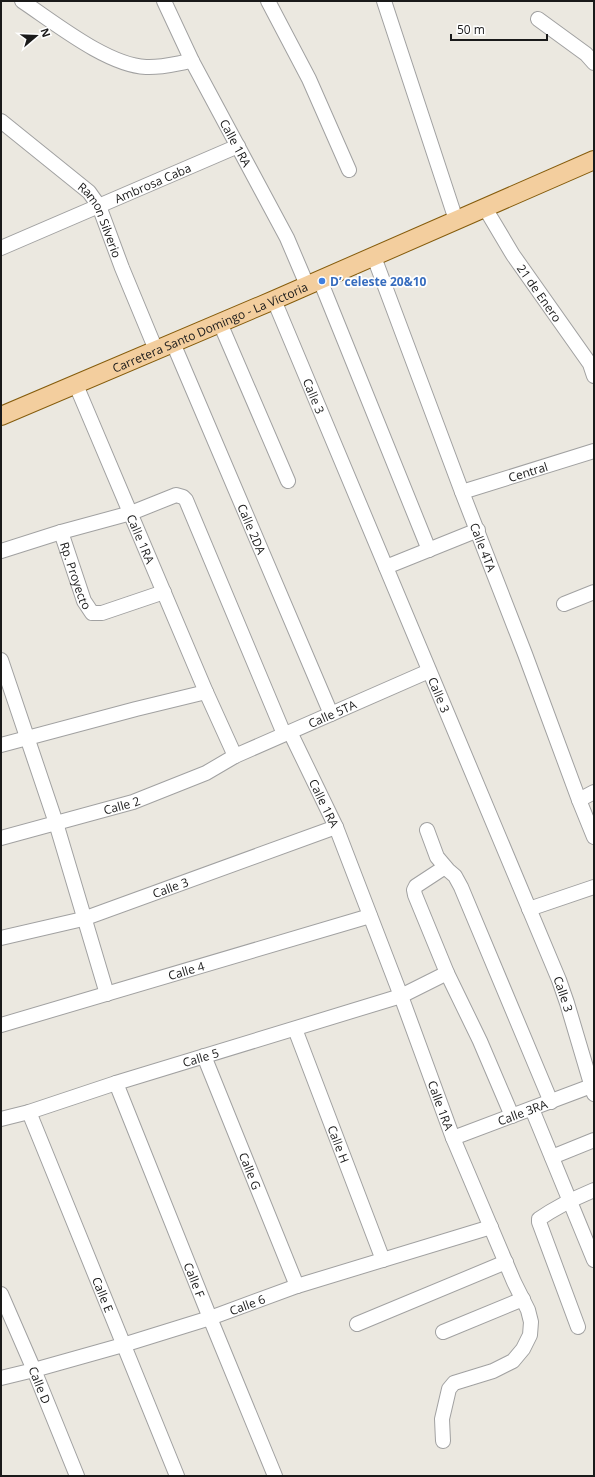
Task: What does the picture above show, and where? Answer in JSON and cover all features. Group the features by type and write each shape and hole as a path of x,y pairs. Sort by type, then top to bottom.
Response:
{"main road":[{"name":"Carretera Santo Domingo - La Victoria","path":"1,416 374,257 594,160"}],"street":[{"path":"22,1 70,34 108,57 146,67 161,66 192,60"},
{"name":"Calle 1RA","path":"164,1 192,60 287,238 313,282 429,550"},
{"path":"268,1 309,78 349,170"},
{"path":"384,1 456,220"},
{"path":"538,19 586,54 594,63"},
{"name":"Ramon Silverio","path":"1,121 88,192 99,206 122,268 156,350"},
{"name":"Ambrosa Caba","path":"1,248 238,146"},
{"name":"21 de Enero","path":"485,208 513,255 590,364 594,376"},
{"name":"Calle 4TA","path":"374,257 594,837"},
{"name":"Calle 3","path":"274,300 568,1003 593,1088"},
{"path":"220,323 288,481"},
{"name":"Calle 2DA","path":"173,343 331,714"},
{"name":"Calle 1RA","path":"76,385 206,692 235,756"},
{"name":"Central","path":"462,492 594,452"},
{"name":"Calle 1RA","path":"1,551 61,532 131,513 176,495 186,500 287,733 336,827 401,996 453,1138 528,1310 531,1322 530,1335 523,1349 513,1361 493,1371 454,1383 449,1389 442,1419 443,1441"},
{"path":"386,567 478,530"},
{"name":"Rp. Proyecto","path":"61,532 84,601 92,613 102,613 164,592"},
{"path":"564,604 594,592"},
{"path":"1,660 56,823 107,994"},
{"name":"Calle 5TA","path":"235,756 429,671"},
{"path":"1,745 206,692"},
{"name":"Calle 2","path":"1,838 133,802 206,773 235,756"},
{"path":"579,800 594,792"},
{"name":"Calle 3","path":"1,938 84,919 336,827"},
{"path":"427,830 437,857 445,868 455,876 461,887 551,1102"},
{"path":"445,868 416,886 414,890 447,973 480,1041 512,1116"},
{"path":"529,908 594,887"},
{"name":"Calle 4","path":"1,1025 370,916"},
{"name":"Calle 5","path":"1,1119 29,1112 116,1083 401,996 447,973"},
{"name":"Calle H","path":"295,1029 383,1260"},
{"name":"Calle G","path":"204,1056 297,1286"},
{"name":"Calle F","path":"116,1083 210,1318 276,1476"},
{"name":"Calle 3RA","path":"453,1138 593,1088"},
{"path":"532,1109 570,1201 590,1238 594,1260"},
{"name":"Calle E","path":"29,1112 177,1476"},
{"path":"552,1156 594,1140"},
{"path":"578,1327 539,1219 570,1201 594,1190"},
{"name":"Calle 6","path":"1,1378 123,1345 210,1318 297,1286 491,1227"},
{"path":"357,1324 506,1262"},
{"name":"Calle D","path":"1,1294 77,1476"},
{"path":"443,1332 523,1299"}],"place":[{"name":"D’ celeste 20&10","path":"322,281"}]}
